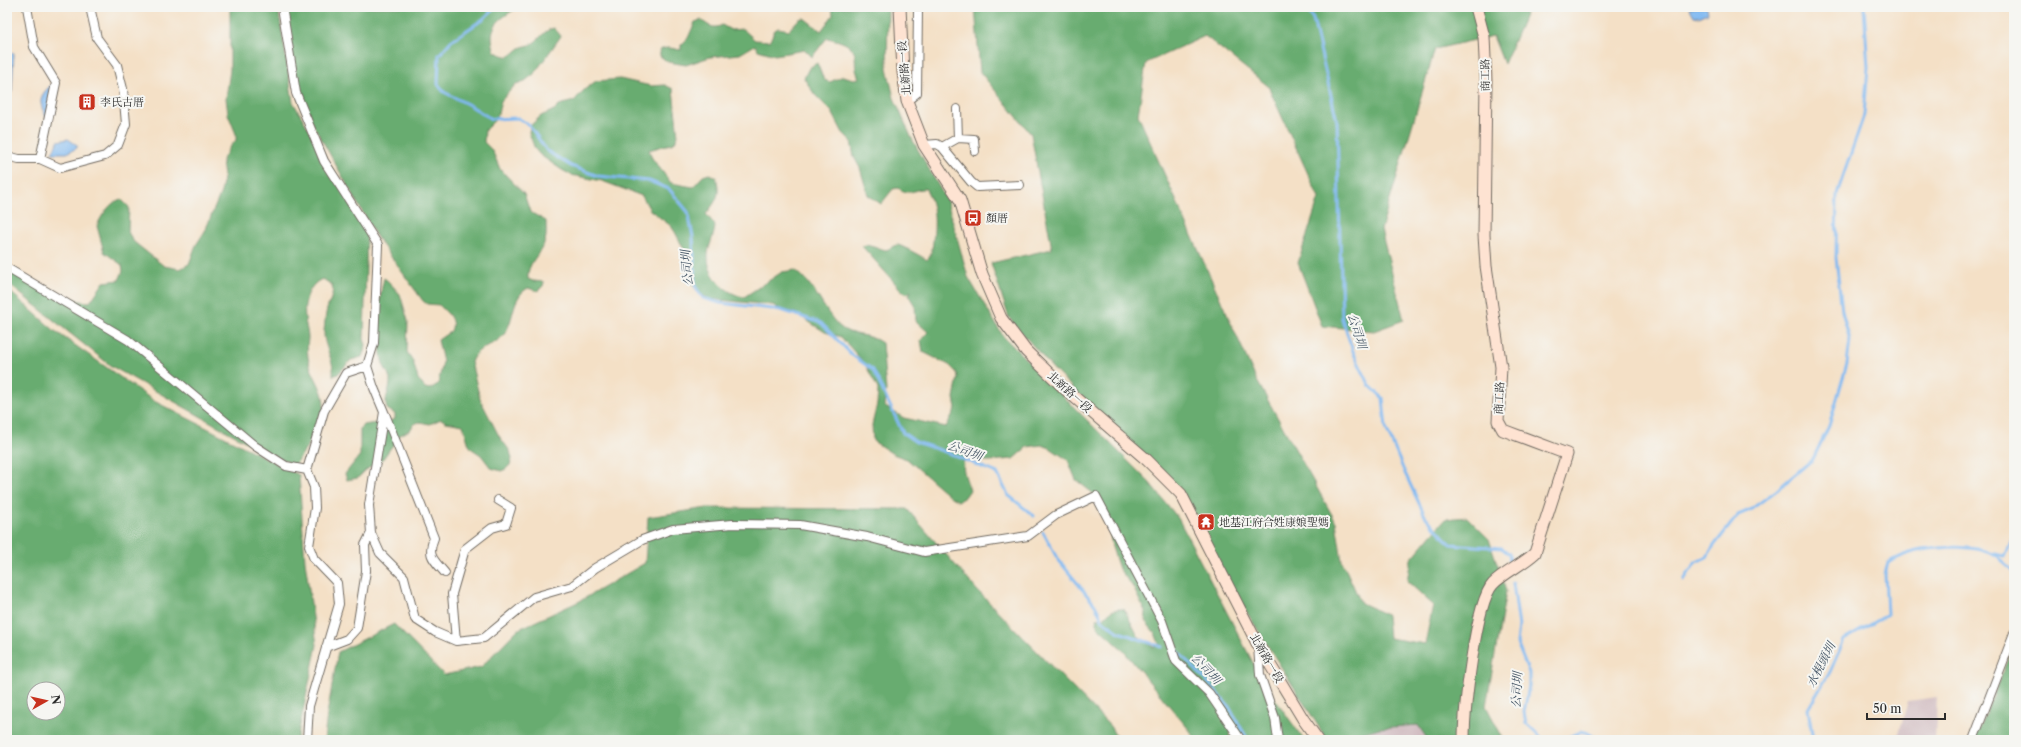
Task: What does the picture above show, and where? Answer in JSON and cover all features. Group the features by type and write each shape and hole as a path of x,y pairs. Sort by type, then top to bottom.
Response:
{"main road":[{"name":"北新路一段","path":"900,7 903,72 908,100 924,145 960,200 982,274 1001,318 1026,351 1064,388 1147,460 1180,494 1257,643 1303,719 1318,740"},
{"name":"商工路","path":"1464,740 1464,720 1469,677 1486,597 1493,584 1524,563 1535,553 1566,454 1503,430 1498,421 1501,367 1486,266 1484,235 1486,80 1484,37 1476,7"}],"street":[{"path":"27,7 34,47 56,82 40,159"},
{"path":"7,156 19,159 40,159 60,168 105,156 118,145 126,124 123,89 117,65 97,38 90,7"},
{"path":"282,7 296,93 321,154 378,245 374,342 367,366 403,463 434,538 430,549 432,557 445,573"},
{"path":"908,100 917,93 918,8"},
{"path":"957,109 958,138"},
{"path":"942,147 958,138 974,139 975,151"},
{"path":"924,145 937,144 942,147 971,182 978,187 1020,186"},
{"path":"7,268 128,340 255,446 286,466 307,470"},
{"path":"307,740 309,706 339,604 336,583 314,559 309,546 315,508 314,487 307,470 324,411 336,387 346,373 367,366"},
{"path":"384,412 369,506 371,533 380,553 404,577 415,619 435,632 456,641 484,638 534,597 572,586 595,568 642,540 673,529 733,524 800,525 867,537 924,552 1028,536 1056,515 1096,496 1162,621 1176,661 1209,692 1240,740"},
{"path":"456,641 452,594 465,549 492,528 506,524 511,508 498,500"},
{"path":"326,647 347,639 357,628 366,571 365,545 371,533"},
{"path":"1973,740 2014,633"},
{"path":"1257,643 1260,675 1275,718 1278,740"}],"shaded area":[{"path":"1937,697 1935,740 1897,740 1908,701"},
{"path":"1419,725 1428,740 1339,740 1379,728"}],"green space":[{"path":"230,7 278,7 293,102 367,229 364,339 366,345 362,357 351,360 338,374 333,376 332,364 324,337 326,311 332,294 332,285 323,279 318,281 311,289 306,300 305,322 308,335 308,359 322,393 324,405 317,428 295,465 262,451 111,366 7,283 7,265 37,284 57,294 78,301 90,302 104,282 119,280 123,271 122,265 104,252 97,226 106,210 113,203 121,199 129,207 128,232 134,242 164,266 180,269 189,264 196,245 205,231 221,192 224,177 222,161 229,148 236,140 236,134 228,114 226,98 230,70"},
{"path":"281,7 519,7 500,20 493,30 492,36 495,52 504,56 509,56 521,47 532,44 545,32 551,29 554,28 561,36 534,74 525,81 516,84 501,101 497,118 485,130 484,142 492,150 500,169 524,194 530,212 546,221 545,241 531,264 528,274 528,279 544,282 543,286 538,291 528,288 523,292 516,303 505,333 497,341 478,352 471,362 480,399 499,436 510,451 512,459 510,465 506,469 501,471 491,468 481,455 472,449 469,445 463,425 446,422 441,419 430,424 419,422 414,424 410,430 400,435 382,460 366,470 358,478 347,480 345,474 360,455 360,429 363,425 395,419 395,414 387,409 386,405 386,397 390,379 383,363 379,340 378,319 384,278 400,294 408,321 407,352 413,361 418,379 425,388 430,389 438,384 443,362 438,340 451,331 452,320 439,305 427,304 423,301 376,236 301,103"},
{"path":"832,7 888,7 887,68 894,98 912,139 947,201 968,277 1003,336 1149,482 1178,518 1263,682 1304,740 1246,740 1231,730 1229,740 1194,740 1191,732 1122,649 1098,627 1096,619 1104,618 1113,610 1124,609 1138,636 1153,647 1160,646 1155,633 1145,621 1146,613 1133,587 1119,569 1112,547 1108,519 1094,494 1076,480 1068,460 1050,448 1042,445 1027,447 1013,459 982,461 967,453 963,467 970,490 965,497 958,501 951,497 907,459 893,454 873,441 872,425 877,404 878,389 865,364 841,337 825,332 795,313 780,309 773,305 709,299 701,294 691,283 689,259 675,232 671,226 650,210 642,196 602,181 571,175 540,155 535,149 529,133 530,126 541,116 554,110 559,105 574,101 584,90 596,81 620,79 651,86 665,85 673,89 678,136 674,143 649,150 652,158 671,183 693,187 703,176 709,174 716,177 718,188 717,197 706,214 715,225 708,258 711,272 715,278 720,284 731,292 744,297 782,272 795,270 808,282 839,326 849,332 877,340 882,343 886,390 884,406 904,418 946,427 956,408 954,398 958,377 957,373 949,365 923,352 921,340 928,332 916,321 915,306 909,296 911,291 907,294 902,291 862,246 866,245 886,250 899,245 927,260 932,252 933,242 934,215 932,202 926,189 906,192 898,188 893,189 881,204 868,195 860,168 854,157 851,141 843,133 832,112 815,95 804,78 809,68 817,63 824,80 830,82 843,76 854,79 859,78 852,48 844,43 827,38 812,57 805,50 775,55 758,50 755,45 740,54 710,57 686,65 668,62 660,56 660,50 666,48 681,50 681,45 688,38 695,22 701,20 713,27 722,25 731,30 743,29 755,40 770,41 774,31 778,28 789,30 799,19 804,18 821,31 833,15"},
{"path":"975,7 1525,7 1526,13 1504,64 1493,36 1435,49 1381,230 1404,320 1374,331 1322,326 1298,263 1319,198 1268,86 1205,36 1146,63 1138,115 1256,379 1336,522 1342,561 1361,603 1387,615 1389,638 1425,644 1433,605 1407,581 1411,559 1445,519 1467,517 1489,539 1506,591 1486,706 1504,740 1428,740 1418,725 1379,728 1339,740 1327,740 1217,565 1181,492 1055,371 1009,318 991,263 1052,249 1031,134 980,72"},
{"path":"7,289 55,331 154,401 299,475 305,561 317,645 297,740 7,740"},
{"path":"707,508 907,509 976,589 1110,726 1118,740 324,740 338,652 394,624 444,675 481,667 517,630 580,601 645,563 648,517"},
{"path":"2014,647 2014,740 1974,740"}],"water":[{"path":"1689,7 1707,7 1708,13 1699,17 1694,16"},
{"path":"7,52 14,53 12,92 7,92"},
{"path":"52,84 47,119 42,108 41,100 44,93"},
{"path":"68,139 77,145 77,148 67,153 52,153 58,141"}],"waterway":[{"name":"公司圳","path":"496,7 482,20 451,41 439,55 438,84 444,92 471,106 491,119 518,118 529,125 547,151 571,166 598,176 649,181 669,189 688,212 693,237 695,286 703,298 720,303 781,310 821,323 852,355 873,370 903,433 916,442 943,451 997,473 1008,495 1034,516"},
{"name":"公司圳","path":"1306,7 1313,19 1337,121 1342,319 1354,354 1370,386 1383,398 1386,428 1425,516 1450,544 1502,548 1509,554 1510,563"},
{"path":"1684,580 1696,562 1707,557 1738,515 1750,510 1777,490 1813,459 1829,426 1847,364 1850,340 1842,311 1836,258 1837,194 1864,115 1868,67 1864,7"},
{"name":"公司圳","path":"1043,532 1057,558 1095,605 1103,621 1119,632 1162,647"},
{"name":"水梘頭圳","path":"1995,554 2005,556 2014,536"},
{"name":"水梘頭圳","path":"1813,740 1808,709 1830,672 1844,640 1887,615 1885,574 1888,563 1910,553 1954,547 1981,550 1995,555 2014,571"},
{"name":"公司圳","path":"1513,583 1519,626 1517,643 1529,673 1529,686 1524,712 1526,723 1543,739 1548,740"},
{"name":"公司圳","path":"1177,651 1204,678 1229,707 1248,740"},
{"name":"公司圳","path":"1560,740 1579,732 1592,735 1598,740"}],"place":[{"name":"李氏古厝","path":"87,102"},
{"name":"顏厝","path":"973,218"},
{"name":"地基江府合姓康娘聖媽","path":"1206,522"}]}
